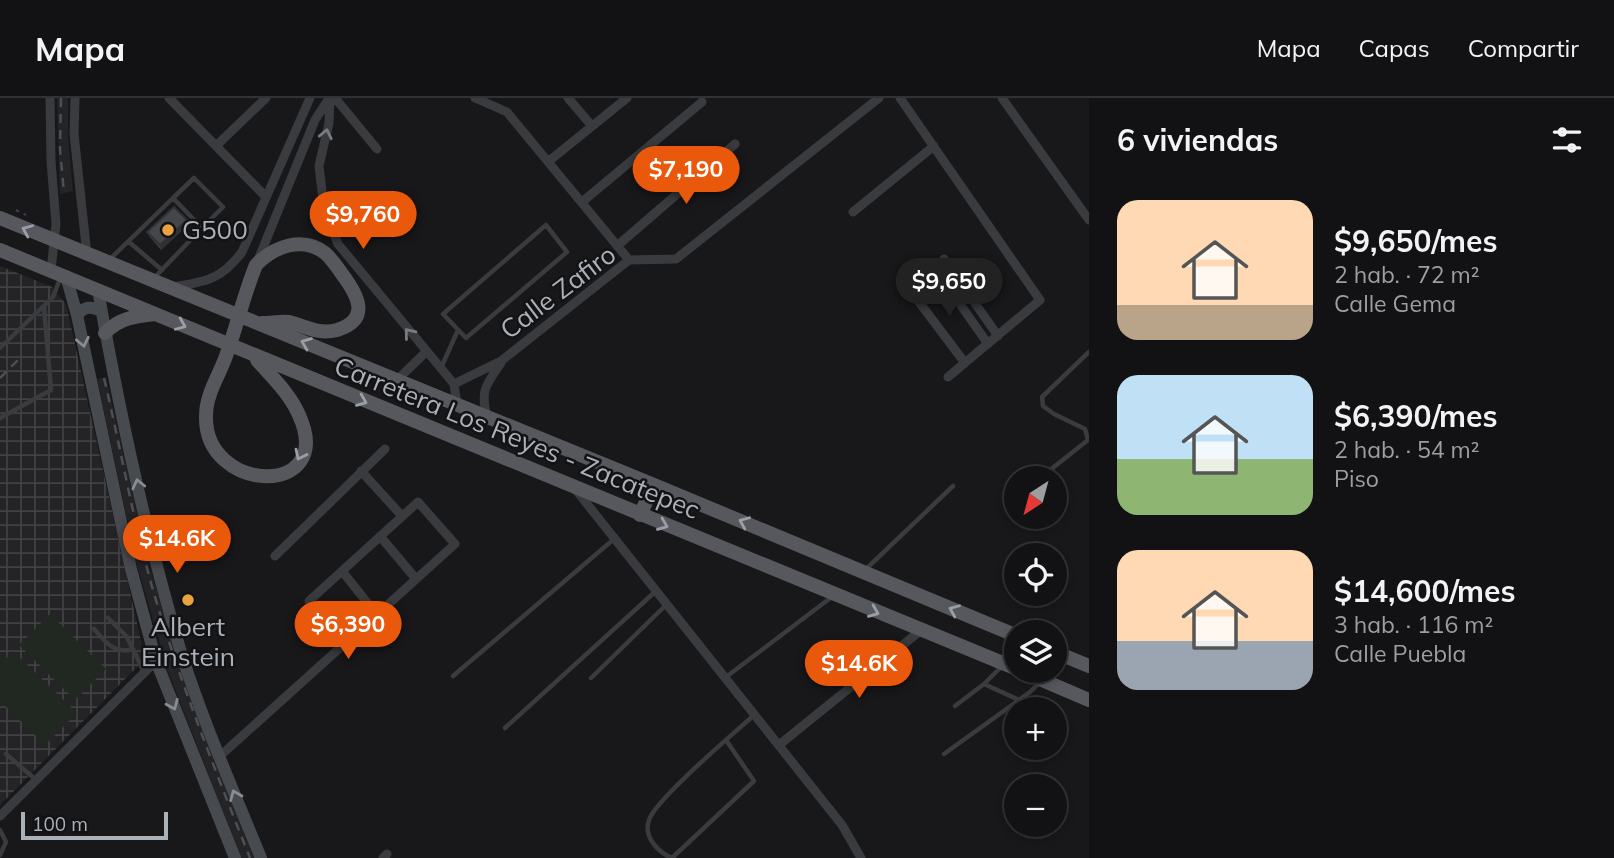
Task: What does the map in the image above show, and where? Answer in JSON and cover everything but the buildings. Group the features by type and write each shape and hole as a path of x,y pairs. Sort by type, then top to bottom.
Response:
{"main road":[{"name":"Carretera Los Reyes - Zacatepec","path":"0,218 106,263 157,276 167,287 1004,631"},
{"path":"254,356 291,399 300,416 306,437 298,462 290,471 272,477 251,475 236,468 224,458 210,438 206,425 211,390 226,356 255,269 267,255 280,248 295,244 311,246 328,256 356,293 359,303 351,322 332,331 319,332 283,321 259,324"},
{"name":"Carretera Los Reyes - Zacatepec","path":"0,250 1004,664"},
{"path":"60,273 77,314 131,569 156,660 235,858"},
{"path":"98,290 115,385 159,573 181,652 261,858"},
{"path":"77,314 83,308 92,307 102,311"},
{"path":"105,333 117,322 156,314"},
{"path":"640,516 654,485"},
{"path":"1067,657 1089,666"},
{"name":"Carretera Los Reyes - Zacatepec","path":"1046,683 1089,700"}],"street":[{"path":"50,98 55,241 60,273"},
{"path":"75,98 74,134 87,255"},
{"path":"169,98 266,197"},
{"path":"217,145 266,98"},
{"path":"167,287 211,279 232,265 242,252 310,98"},
{"path":"331,98 377,149"},
{"path":"255,269 315,120 331,98"},
{"path":"331,98 329,123 319,166 324,208 338,244 454,384 457,405"},
{"path":"568,98 593,126"},
{"path":"549,161 627,98"},
{"name":"Calle Zafiro","path":"454,384 502,361 629,260 676,259 879,98"},
{"path":"900,98 1040,300 948,377"},
{"path":"1002,98 1089,220"},
{"path":"481,99 507,112 629,260"},
{"path":"582,202 702,102"},
{"path":"617,246 735,144"},
{"path":"853,212 934,146"},
{"path":"944,259 998,336"},
{"path":"934,267 988,345"},
{"path":"910,290 965,363"},
{"path":"397,380 426,352"},
{"name":"Calle Zafiro","path":"487,417 483,401 484,390 502,361"},
{"path":"275,556 385,449"},
{"path":"361,471 402,516"},
{"path":"575,489 842,825 861,858"},
{"path":"220,756 455,544 418,502 309,601"},
{"path":"380,536 416,579"},
{"path":"342,571 377,615"},
{"path":"779,745 920,631"},
{"path":"0,816 156,660"}],"lane":[{"path":"106,263 194,178 223,207 157,276 130,242"},
{"path":"173,198 202,228"},
{"path":"545,225 567,252 466,338 458,330 443,314 545,225"},
{"path":"0,348 53,297 60,273"},
{"path":"0,418 51,390 44,306"},
{"path":"440,368 458,330"},
{"path":"1055,466 1088,440 1085,429 1043,406 1042,397 1089,352"},
{"path":"863,572 953,486"},
{"path":"453,676 615,539"},
{"path":"505,728 656,592"},
{"path":"726,678 834,596"},
{"path":"591,678 667,604"},
{"path":"108,618 127,636 144,672"},
{"path":"94,629 111,648 124,651 133,649"},
{"path":"955,706 1004,673"},
{"path":"1022,697 1039,683"},
{"path":"984,684 1012,697"},
{"path":"944,754 1004,711"},
{"path":"726,740 754,780 672,858 660,853 649,837 648,822 656,807 726,740 754,715"},
{"path":"6,754 36,780"},
{"path":"0,830 6,842 0,855"}],"path":[{"path":"16,209 31,217"}],"shaded area":[{"path":"57,98 68,98 73,191 60,194"},
{"path":"0,266 52,287 66,304 145,659 0,805"},
{"path":"106,377 148,561 171,638 254,858 241,858 168,671 137,565 97,379"},
{"path":"50,614 106,669 75,700 19,645"},
{"path":"13,651 77,713 45,745 0,701 0,665"}],"railway":[{"path":"61,98 60,149 64,193"},
{"path":"0,378 22,356"},
{"path":"104,378 158,607 213,765 250,858"}],"place":[{"name":"G500","path":"168,230"},
{"name":"Albert Einstein","path":"188,600"}]}
